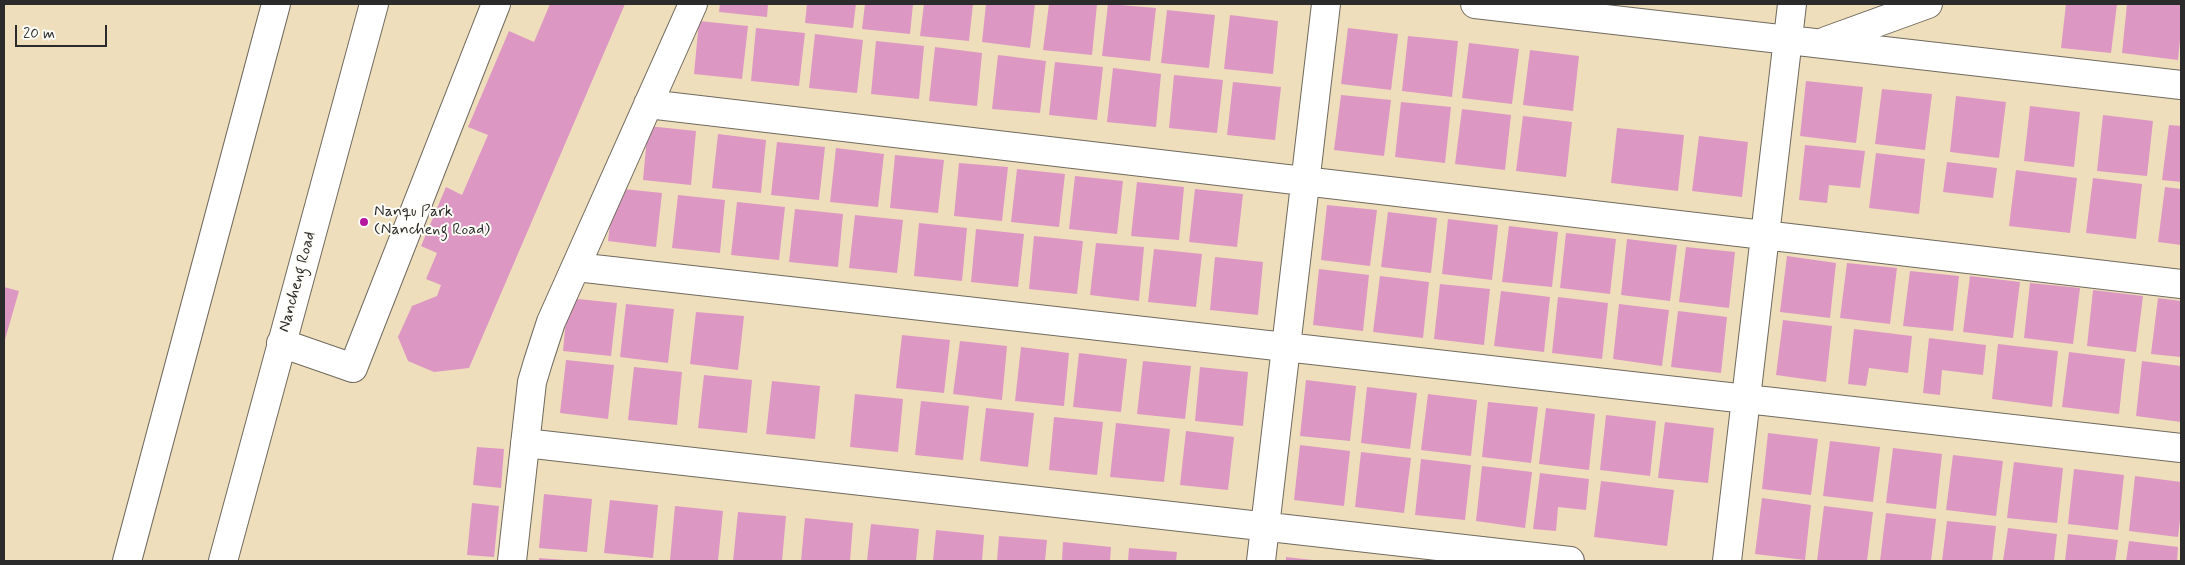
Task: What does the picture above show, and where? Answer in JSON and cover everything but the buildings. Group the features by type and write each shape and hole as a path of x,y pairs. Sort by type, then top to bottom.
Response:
{"street":[{"path":"265,46 267,4"},
{"path":"128,561 276,4"},
{"name":"Nancheng Road","path":"223,561 374,4"},
{"path":"281,344 353,368 496,4"},
{"path":"512,561 534,375 552,322 693,4"},
{"path":"1261,561 1326,4"},
{"path":"1475,4 2181,85"},
{"path":"1727,561 1792,4"},
{"path":"1820,43 1928,4"},
{"path":"648,104 2181,284"},
{"path":"576,267 2181,448"},
{"path":"525,443 1570,561"}],"place":[{"name":"Nanqu Park (Nancheng Road)","path":"364,222"}]}
